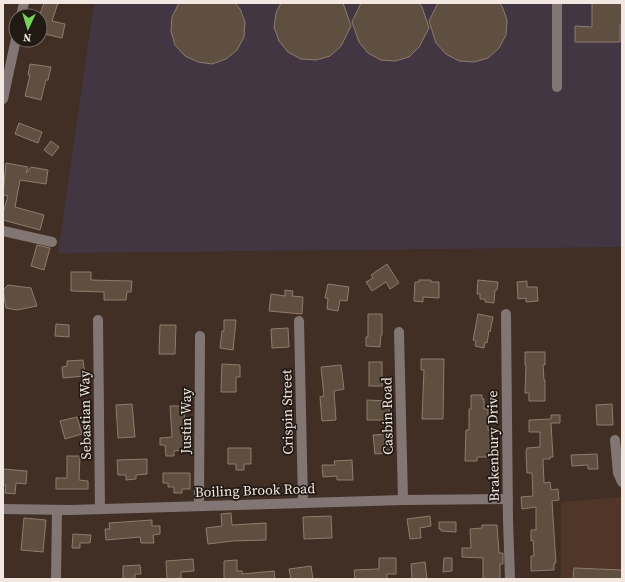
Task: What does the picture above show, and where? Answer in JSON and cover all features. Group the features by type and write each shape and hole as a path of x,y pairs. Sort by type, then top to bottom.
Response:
{"street":[{"path":"557,3 557,87"},
{"path":"3,99 14,48"},
{"path":"3,231 52,242"},
{"name":"Brakenbury Drive","path":"506,314 510,579"},
{"name":"Sebastian Way","path":"98,320 100,509"},
{"name":"Crispin Street","path":"299,321 303,503"},
{"name":"Casbin Road","path":"399,332 403,500"},
{"name":"Justin Way","path":"199,506 200,336"},
{"path":"615,440 618,473 622,482"},
{"name":"Boiling Brook Road","path":"3,509 57,510 403,500 508,499"},
{"path":"56,579 57,510"}],"shaded area":[{"path":"94,3 622,3 622,247 58,253"},
{"path":"622,497 622,579 561,579 561,502"}],"building":[{"path":"44,3 58,3 52,21 65,24 62,38 48,35 48,8 42,8"},
{"path":"179,3 235,3 240,9 245,22 244,37 237,50 226,59 212,64 198,62 185,56 175,45 171,31 172,17"},
{"path":"281,3 343,3 351,26 341,46 330,56 316,60 301,59 288,52 279,41 274,27 276,13"},
{"path":"361,3 419,3 422,7 429,28 419,47 409,57 395,61 381,60 368,53 359,42 352,22"},
{"path":"438,3 499,3 502,6 507,20 506,35 499,48 488,58 474,62 459,61 446,54 436,43 429,21"},
{"path":"592,3 622,3 620,42 575,42 575,26 592,27"},
{"path":"30,64 51,67 41,100 25,96 30,75 28,75"},
{"path":"19,123 42,132 38,143 15,134"},
{"path":"51,141 59,147 52,156 44,150"},
{"path":"6,163 28,167 26,173 31,167 48,170 46,184 20,180 15,207 44,215 40,230 3,220 3,213 8,196 3,195"},
{"path":"37,245 50,248 44,270 31,266"},
{"path":"387,264 399,283 390,289 386,282 372,291 366,282 373,278 371,275"},
{"path":"71,272 91,272 91,280 132,281 131,292 127,292 126,300 104,300 104,292 71,291"},
{"path":"419,280 439,282 439,298 423,297 423,302 414,301 415,282 419,282"},
{"path":"478,280 498,282 497,290 495,290 494,303 485,302 485,299 480,299 480,294 477,294"},
{"path":"527,281 527,287 537,287 538,301 526,302 526,298 518,299 517,282"},
{"path":"328,284 349,287 347,301 340,300 338,311 327,309 328,298 325,298"},
{"path":"8,285 31,288 37,306 17,310 6,308 3,290"},
{"path":"285,290 293,291 292,296 303,297 302,314 269,311 271,294 285,296"},
{"path":"368,314 382,314 382,335 380,347 366,346 366,337 368,337"},
{"path":"478,314 493,317 487,343 485,342 484,348 475,346 476,341 473,340"},
{"path":"224,320 236,320 233,350 220,348 222,331 224,331"},
{"path":"56,324 69,325 69,337 55,336"},
{"path":"160,325 176,325 175,354 159,354"},
{"path":"288,328 289,347 272,348 271,329"},
{"path":"525,352 545,352 545,365 543,365 545,401 529,401 529,393 525,393"},
{"path":"421,359 444,359 443,419 422,419 424,370 421,370"},
{"path":"83,360 85,376 63,378 62,367 67,366 67,361"},
{"path":"369,362 382,362 382,386 369,386"},
{"path":"222,364 240,365 240,377 236,377 236,392 221,392"},
{"path":"341,365 344,389 334,391 336,420 322,421 320,397 324,396 321,367"},
{"path":"471,395 482,395 482,399 484,399 484,409 488,409 488,430 492,430 492,442 496,442 496,457 477,457 477,461 465,461 466,430 469,430"},
{"path":"367,400 389,401 389,420 367,420"},
{"path":"132,404 135,437 118,438 116,405"},
{"path":"612,404 613,425 597,425 596,405"},
{"path":"170,406 184,406 185,432 189,431 190,439 185,439 185,450 174,451 174,456 166,456 165,445 160,445 160,438 172,437"},
{"path":"551,415 560,415 560,423 551,423 553,457 550,457 550,459 543,459 544,483 550,482 551,490 558,489 559,500 552,501 556,563 554,563 554,570 531,571 531,556 534,556 533,540 531,541 531,530 536,530 536,507 522,509 521,497 533,496 532,473 527,473 526,452 527,448 540,447 540,432 529,432 529,420 551,419"},
{"path":"77,417 82,434 65,439 60,421"},
{"path":"389,434 390,453 375,454 373,435"},
{"path":"228,448 251,448 251,464 244,464 244,470 236,470 236,464 228,464"},
{"path":"597,454 598,469 588,469 588,465 572,466 571,455"},
{"path":"67,456 80,456 79,480 88,481 88,489 56,489 56,478 67,478"},
{"path":"147,459 147,474 136,475 136,479 126,480 126,475 118,475 117,460"},
{"path":"352,460 353,480 337,480 337,476 323,477 322,465 335,465 334,461"},
{"path":"3,469 27,471 26,484 16,483 15,494 5,493 6,485 3,485"},
{"path":"163,473 190,473 190,489 182,489 182,493 174,493 174,487 168,487 168,483 163,483"},
{"path":"231,513 232,525 266,523 266,540 233,541 208,544 206,528 222,526 221,514"},
{"path":"331,516 332,538 304,539 303,517"},
{"path":"430,516 431,526 420,528 421,538 410,539 407,519"},
{"path":"24,518 46,520 43,552 21,550"},
{"path":"152,520 152,526 160,526 160,534 153,535 154,543 141,543 140,537 106,540 105,529 110,529 109,523"},
{"path":"439,522 456,522 456,532 441,531 441,529 439,529"},
{"path":"482,525 497,525 499,553 503,553 503,564 500,564 500,579 483,579 483,558 462,557 462,548 471,548 470,529 482,528"},
{"path":"73,534 91,535 90,543 80,543 80,548 72,548"},
{"path":"379,558 396,558 396,574 387,574 387,579 355,579 354,570 379,569"},
{"path":"444,558 452,558 452,571 443,572"},
{"path":"193,559 194,571 181,572 181,578 167,579 166,561"},
{"path":"237,560 237,571 242,571 242,574 274,571 275,579 224,579 224,561"},
{"path":"425,562 427,579 412,579 411,564"},
{"path":"140,565 141,574 135,574 135,578 123,579 123,566"},
{"path":"311,566 313,579 291,579 289,569"},
{"path":"574,568 622,570 622,579 573,579"}]}
